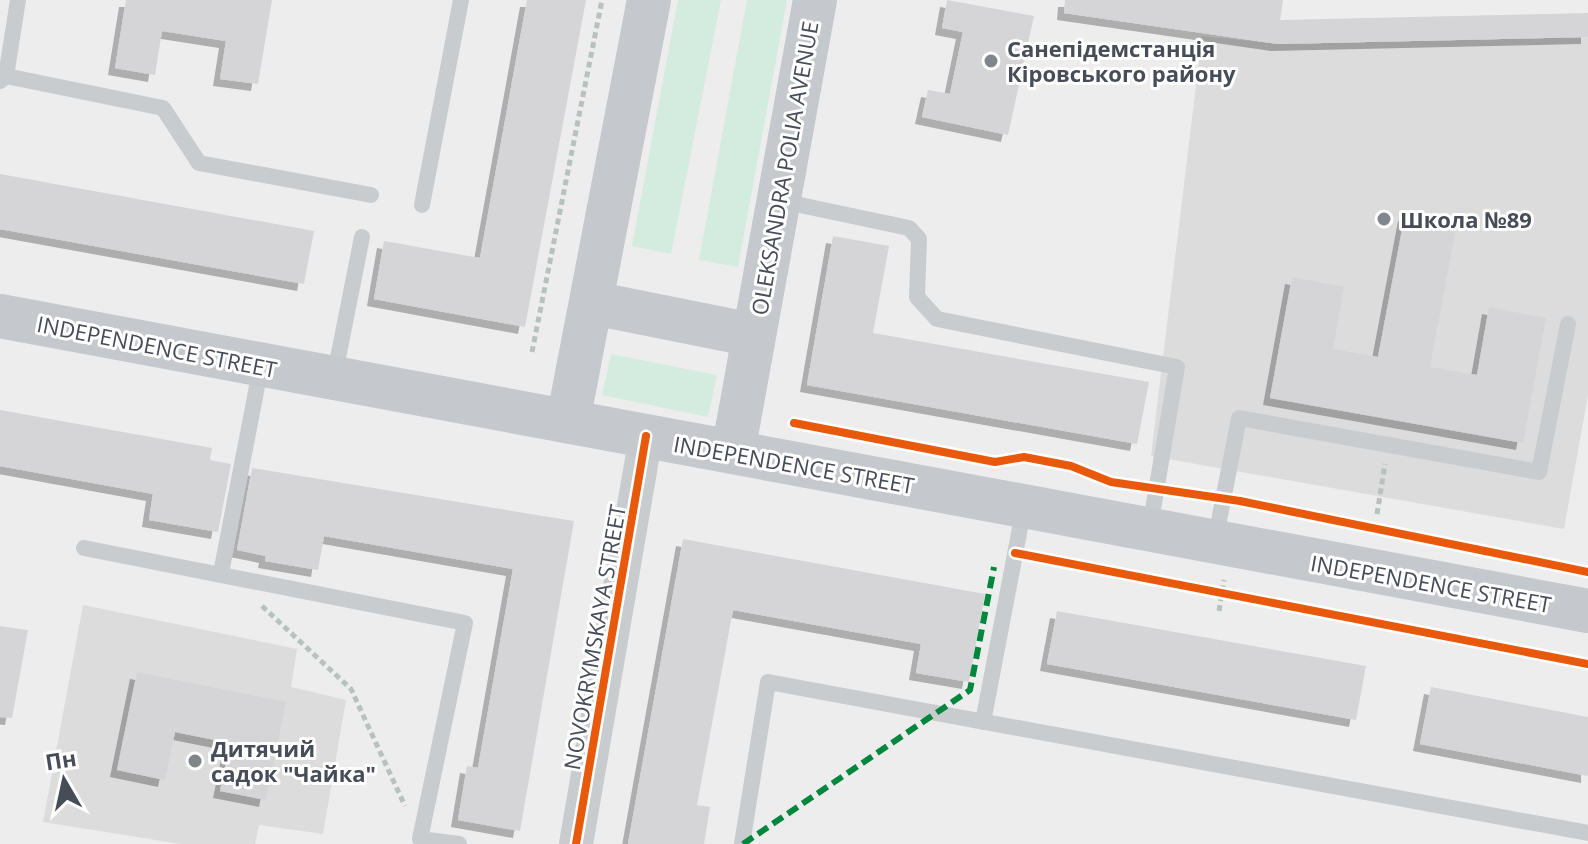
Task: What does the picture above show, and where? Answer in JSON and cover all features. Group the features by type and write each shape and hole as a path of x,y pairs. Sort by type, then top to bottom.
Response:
{"main road":[{"path":"568,421 649,0"},
{"name":"OLEKSANDRA POLIA AVENUE","path":"733,452 815,0"},
{"path":"593,303 753,335"},
{"name":"INDEPENDENCE STREET","path":"0,316 1149,532 1588,611"}],"street":[{"name":"NOVOKRYMSKAYA STREET","path":"576,844 646,436"}],"lane":[{"path":"18,0 3,78 163,108 199,163 371,195"},
{"path":"422,205 461,0"},
{"path":"779,200 909,228 919,239 917,297 937,319 1177,367 1149,532"},
{"path":"333,380 362,237"},
{"path":"1215,542 1239,418 1539,472 1568,324"},
{"path":"221,573 261,366"},
{"path":"983,722 1024,507"},
{"path":"84,548 465,623 420,839 459,844"},
{"path":"742,844 768,682 1588,833"}],"path":[{"path":"532,352 602,0"},
{"path":"221,573 351,689 420,839"},
{"path":"1207,590 1237,596"}],"shaded area":[{"name":"Школа №89","path":"1202,36 1278,44 1588,37 1588,395 1564,529 1151,456"},
{"name":"Дитячий садок \"Чайка\"","path":"83,605 297,649 291,687 346,700 323,834 259,825 255,844 181,844 43,822"}],"green space":[{"path":"678,0 721,0 671,254 632,246"},
{"path":"747,0 787,0 738,267 699,260"},
{"path":"611,354 717,375 708,417 602,395"}],"building":[{"path":"126,0 272,0 258,84 220,79 226,41 162,31 155,75 115,68"},
{"path":"527,0 586,0 525,327 374,299 384,241 480,258"},
{"name":"Санепідемстанція Кіровського району","path":"947,0 1034,16 1008,135 922,117 928,90 950,94 963,32 942,28"},
{"path":"1065,0 1283,0 1280,20 1588,13 1588,37 1278,44 1064,13"},
{"path":"0,174 314,231 304,284 0,229"},
{"path":"1405,214 1457,223 1430,367 1477,375 1489,307 1546,318 1523,443 1270,398 1292,277 1344,287 1333,349 1378,357"},
{"path":"833,236 889,246 873,333 1149,382 1137,444 807,385"},
{"path":"0,410 212,448 210,460 231,464 218,532 149,520 153,494 0,466"},
{"path":"252,468 574,521 520,831 458,820 467,766 478,768 513,569 324,536 318,570 265,561 266,556 237,550"},
{"path":"683,539 985,594 969,682 916,673 921,644 733,610 697,805 710,807 704,844 628,844"},
{"path":"1057,611 1366,666 1356,720 1047,664"},
{"path":"0,626 28,630 12,718 0,717"},
{"path":"137,672 286,702 266,800 220,791 230,743 175,732 165,780 117,770"},
{"path":"1431,687 1588,717 1588,776 1420,744"}],"marked path":[{"path":"743,844 970,690 994,567"}],"cycle path":[{"path":"794,423 995,462 1024,457 1071,466 1111,482 1240,501 1588,572"},
{"path":"576,844 646,436"},
{"path":"1015,553 1588,664"}],"place":[{"name":"Санепідемстанція Кіровського району","path":"991,61"},
{"name":"Школа №89","path":"1384,219"},
{"name":"Дитячий садок \"Чайка\"","path":"195,761"}]}
